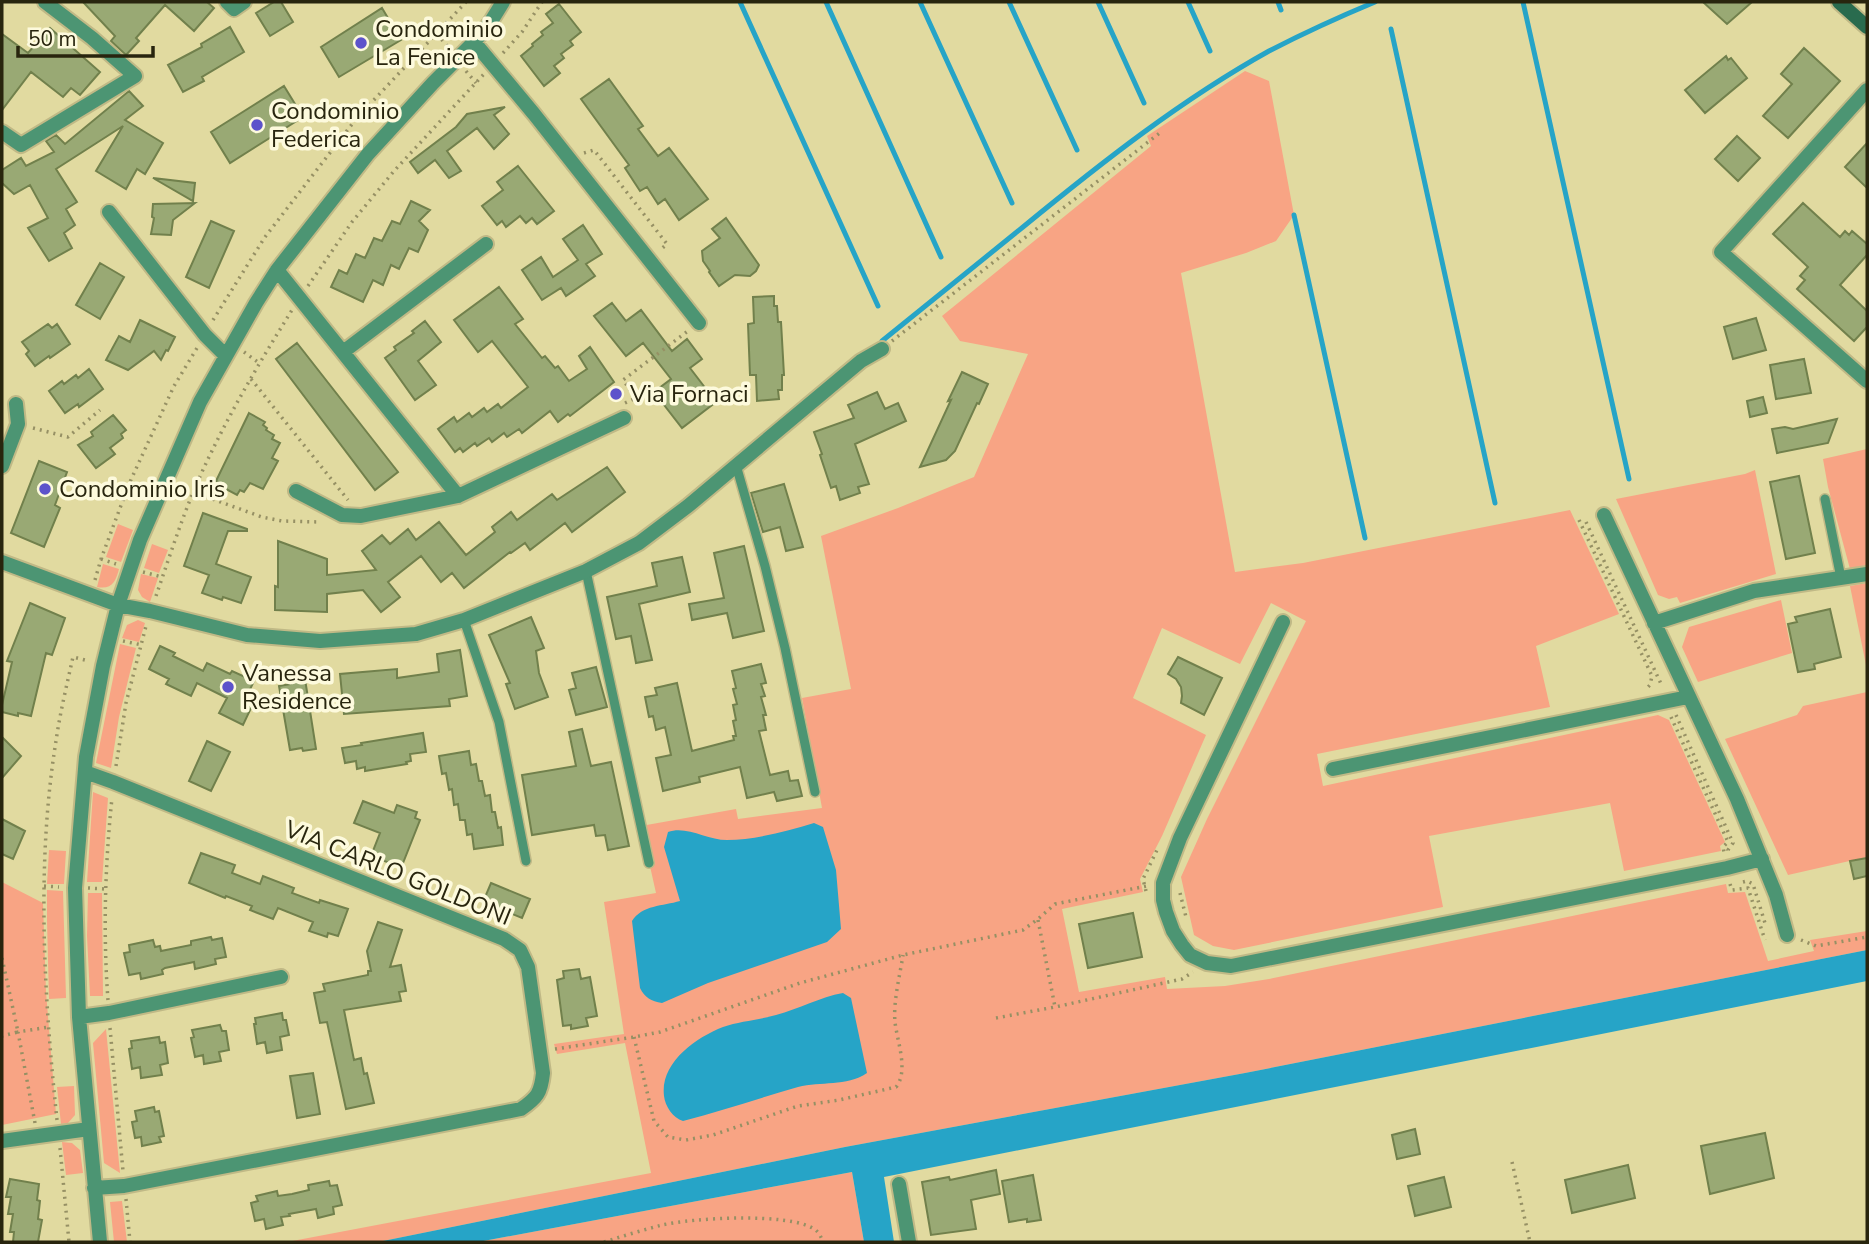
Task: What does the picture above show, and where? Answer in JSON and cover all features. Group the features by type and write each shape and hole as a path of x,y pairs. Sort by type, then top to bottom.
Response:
{"street":[{"path":"2,132 21,145 135,76 45,2"},
{"path":"227,2 234,9 244,2"},
{"path":"100,1242 79,1017 75,888 85,772 103,667 118,605 140,540 200,402 232,352 277,270 380,140 474,41 503,2"},
{"path":"1839,2 1867,27"},
{"path":"474,41 699,323"},
{"path":"1867,90 1721,252 1867,381"},
{"path":"109,212 205,335 232,352"},
{"path":"343,352 486,244"},
{"path":"277,270 458,496"},
{"path":"2,562 118,605 247,635 320,641 416,634 464,620 586,571 639,543 688,506 861,361 882,349"},
{"path":"2,466 18,424 16,404"},
{"path":"296,491 361,516 458,496 624,411"},
{"path":"1604,515 1737,799 1776,895 1787,934"},
{"path":"1654,623 1754,591 1867,574"},
{"path":"1283,622 1180,838 1163,883 1163,900 1173,931 1190,955 1207,963 1231,966 1729,861 1762,859"},
{"path":"1333,769 1688,697"},
{"name":"VIA CARLO GOLDONI","path":"85,772 505,939 520,950 528,967 543,1073 541,1090 533,1101 521,1109 124,1186 94,1188"},
{"path":"79,1017 281,977"},
{"path":"2,1141 89,1129"},
{"path":"899,1184 909,1242"}],"lane":[{"path":"736,465 785,648 815,792"},
{"path":"1825,499 1841,578"},
{"path":"586,571 649,863"},
{"path":"464,620 499,722 526,861"}],"path":[{"path":"91,594 129,484 174,386 265,237 356,119 466,2"},
{"path":"500,56 522,32 542,2"},
{"path":"437,33 451,51"},
{"path":"462,66 476,83"},
{"path":"882,349 1161,132"},
{"path":"624,411 636,398 623,380 699,323"},
{"path":"232,352 259,363"},
{"path":"251,379 349,511"},
{"path":"18,424 68,437 100,410"},
{"path":"1579,520 1652,676 1650,685 1644,691"},
{"path":"1587,522 1733,843 1728,850 1729,861"},
{"path":"101,559 121,566"},
{"path":"136,570 162,577"},
{"path":"114,639 142,645"},
{"path":"69,1242 49,1027 44,887 51,776 67,682 73,657 91,661 93,652"},
{"path":"1663,715 1671,716 1728,842 1723,847 1738,883 1746,881 1753,884 1770,938"},
{"path":"1143,879 1147,894"},
{"path":"541,1051 660,1032 800,983 902,955 1023,930 1055,904 1163,883"},
{"path":"1178,886 1188,924"},
{"path":"44,887 65,887"},
{"path":"86,888 106,889"},
{"path":"1038,919 1055,1007"},
{"path":"1787,934 1816,946 1867,937"},
{"path":"634,1037 654,1121 668,1137 686,1140 713,1135 797,1106 896,1087 902,1080 895,1018 902,955"},
{"path":"2,958 35,1126"},
{"path":"996,1018 1182,979 1207,963"},
{"path":"2,1036 49,1027"},
{"path":"1512,1162 1530,1242"},
{"path":"604,1242 664,1225 709,1219 745,1218 795,1222 813,1229 820,1234 823,1242"}],"shaded area":[{"path":"1245,71 1269,81 1294,215 1276,241 1181,273 1235,572 1303,563 1570,510 1619,614 1536,646 1550,707 1317,754 1323,786 1658,715 1669,720 1725,842 1720,846 1721,851 1624,871 1610,803 1429,836 1443,907 1234,950 1213,946 1194,935 1181,877 1306,621 1271,603 1240,664 1162,628 1133,698 1206,735 1140,879 1143,892 1062,909 1079,992 1165,977 1167,989 1225,986 1269,979 1726,884 1728,893 1745,892 1768,961 1814,951 1810,940 1867,931 1867,950 1245,1073 845,1147 378,1242 287,1242 651,1173 625,1043 557,1054 554,1044 624,1034 604,902 656,893 641,826 736,809 738,819 822,808 802,698 851,689 821,536 974,477 1028,354 960,341 942,316 1151,146 1147,136"},
{"path":"1867,449 1867,565 1850,569 1823,459"},
{"path":"1755,470 1776,574 1680,603 1677,597 1669,599 1658,595 1616,499"},
{"path":"118,524 133,530 121,562 106,557"},
{"path":"152,544 168,550 159,573 144,568"},
{"path":"103,564 119,569 113,584 97,587"},
{"path":"141,574 158,578 150,602 142,597 138,590"},
{"path":"1867,583 1867,670 1850,586"},
{"path":"1781,600 1792,653 1698,682 1682,647 1689,627"},
{"path":"138,620 145,623 139,642 122,638 127,625"},
{"path":"120,644 136,648 119,717 111,768 96,763"},
{"path":"1867,692 1867,857 1788,875 1725,739 1797,715 1803,706"},
{"path":"93,792 108,798 102,882 87,882"},
{"path":"49,850 66,851 64,884 47,884"},
{"path":"2,882 43,903 46,992 56,1114 2,1125"},
{"path":"47,890 63,891 66,998 49,999"},
{"path":"88,893 102,893 103,996 90,996"},
{"path":"106,1029 120,1173 104,1163 93,1043"},
{"path":"74,1086 75,1115 68,1123 61,1124 57,1087"},
{"path":"62,1142 72,1143 80,1150 83,1173 66,1175"},
{"path":"852,1172 864,1242 478,1242"},
{"path":"122,1201 127,1242 114,1242 110,1202"}],"water":[{"path":"814,823 823,827 836,870 841,929 827,942 708,983 662,1003 646,997 640,988 632,921 647,909 680,901 664,847 668,832 682,830 719,839 738,840"},
{"path":"1867,950 1867,981 884,1177 894,1242 864,1242 852,1172 478,1242 378,1242 845,1147 1245,1073"},
{"path":"843,993 851,998 867,1073 842,1082 798,1087 683,1121 670,1111 664,1096 668,1073 682,1053 701,1038 723,1027 776,1015"}],"building":[{"path":"83,2 207,2 214,8 194,31 165,5 136,38 139,41 126,55 111,41 115,36"},
{"path":"274,2 281,2 293,22 270,36 256,13"},
{"path":"1703,2 1752,2 1727,24"},
{"path":"559,4 581,32 570,41 573,45 561,54 564,58 554,66 560,73 544,86 521,56 543,35 541,32 553,23 546,14"},
{"name":"Condominio La Fenice","path":"382,8 401,40 339,77 321,47"},
{"path":"230,27 244,52 202,77 204,81 183,92 168,65 202,47 201,44"},
{"path":"50,28 100,72 80,95 71,88 63,97 31,72 2,110 2,34 28,53"},
{"path":"1804,48 1840,81 1788,138 1763,116 1792,84 1781,74"},
{"path":"1726,56 1728,60 1731,58 1747,78 1705,113 1685,90"},
{"path":"609,79 643,126 638,129 658,156 669,148 708,199 679,220 665,199 658,204 647,187 640,191 625,168 629,165 581,99"},
{"name":"Condominio Federica","path":"284,86 303,117 230,163 211,132"},
{"path":"129,91 143,106 125,120 163,143 145,174 137,169 126,189 96,171 123,126 56,169 77,202 66,209 75,225 64,233 72,248 49,261 28,228 48,218 30,185 14,194 2,183 2,170 21,158 26,166 54,152 46,141 56,135 65,144"},
{"path":"505,107 494,115 509,134 494,149 477,128 447,151 461,171 449,178 435,160 418,173 410,162 456,127 467,114"},
{"path":"1737,136 1760,158 1738,181 1715,159"},
{"path":"1867,143 1867,188 1845,167"},
{"path":"518,166 554,211 537,224 532,218 526,223 520,216 506,227 502,221 497,225 482,206 503,190 497,182"},
{"path":"153,178 195,183 193,201"},
{"path":"411,201 430,210 419,221 428,230 418,252 409,248 399,269 391,265 383,285 373,280 363,302 331,287 339,270 347,274 356,254 365,258 374,238 382,241 392,221 400,224"},
{"path":"195,203 173,220 171,235 151,234 153,204"},
{"path":"1803,203 1840,237 1845,231 1849,235 1852,231 1867,244 1867,255 1840,285 1867,311 1867,327 1854,341 1797,289 1805,280 1800,276 1808,267 1773,234"},
{"path":"726,218 759,265 750,276 735,275 719,286 703,261 702,251 720,238 712,229"},
{"path":"211,221 234,231 209,288 186,277"},
{"path":"583,225 602,254 586,264 595,276 566,296 561,288 542,300 522,270 541,257 553,277 578,260 563,239"},
{"path":"100,263 124,277 100,319 76,305"},
{"path":"499,287 523,319 515,324 542,358 545,356 555,368 558,366 569,381 587,369 579,356 590,347 614,382 558,422 550,411 522,433 519,429 507,437 504,433 492,442 489,438 477,446 475,443 463,452 460,448 455,452 438,429 454,417 457,422 469,413 472,417 484,408 487,412 498,404 501,408 528,387 492,341 478,352 454,320"},
{"path":"774,296 778,322 781,322 784,375 782,390 778,390 779,399 757,401 756,375 750,375 748,324 754,323 753,297"},
{"path":"612,303 626,321 641,310 672,351 687,339 702,359 690,368 716,402 682,428 654,392 671,379 643,343 626,356 594,316"},
{"path":"1756,318 1766,350 1733,359 1724,327"},
{"path":"140,320 175,337 161,360 154,351 128,370 106,360 119,336 130,342"},
{"path":"425,321 441,342 418,361 436,385 415,400 385,358"},
{"path":"48,324 52,328 57,324 70,344 35,366 26,354 29,351 22,342"},
{"path":"297,343 398,472 375,490 276,359"},
{"path":"1804,359 1811,393 1776,399 1770,365"},
{"path":"89,369 103,389 79,407 78,404 65,413 49,391 62,381 64,384 76,375 78,378"},
{"path":"962,372 988,384 955,451 946,460 920,467 951,400 948,401"},
{"path":"877,392 885,409 898,403 906,421 855,444 869,484 858,487 860,493 840,500 836,486 831,488 814,432 854,418 848,405"},
{"path":"1763,397 1767,413 1750,417 1747,401"},
{"path":"249,413 265,422 263,425 266,430 274,435 272,439 280,443 272,458 278,461 263,489 250,483 244,492 240,490 237,495 216,481"},
{"path":"113,415 126,430 121,434 123,438 110,448 115,454 96,468 78,445 93,436 91,432"},
{"path":"1837,419 1828,443 1777,453 1772,429 1793,429"},
{"name":"Condominio Iris","path":"39,461 67,472 55,505 60,508 44,547 11,533"},
{"path":"607,467 625,492 572,532 565,523 530,550 525,543 464,588 452,573 441,582 421,556 388,582 400,597 381,612 363,590 327,594 327,612 275,610 278,541 327,559 327,575 376,570 362,551 382,535 390,544 408,529 416,540 439,522 466,555 495,532 492,527 511,512 517,520 552,494 557,500"},
{"path":"1799,476 1815,553 1786,559 1770,482"},
{"path":"784,484 803,547 786,551 780,527 763,532 751,493"},
{"path":"203,513 247,529 228,531 216,564 251,577 241,603 202,593 209,575 184,566"},
{"path":"744,546 764,631 733,638 727,613 692,620 689,604 724,598 714,553"},
{"path":"682,557 690,592 639,604 652,660 636,663 631,636 616,639 607,597 657,586 652,563"},
{"path":"30,603 65,618 52,655 46,653 31,716 18,713 18,716 2,712 2,705 12,662 7,661"},
{"path":"1830,609 1841,657 1814,664 1815,669 1798,672 1788,624 1797,622 1795,617"},
{"path":"531,617 544,648 536,651 539,673 548,697 515,709 506,684 510,683 489,635"},
{"name":"Vanessa Residence","path":"160,646 175,653 173,656 203,671 207,663 254,681 244,702 252,706 243,725 219,713 227,698 197,683 191,696 166,684 169,679 149,669"},
{"path":"460,650 467,696 449,699 450,706 344,714 340,674 397,669 397,678 439,672 437,654"},
{"path":"1178,657 1222,678 1204,715 1181,703 1181,687 1176,679 1168,674"},
{"path":"761,664 766,683 761,684 765,696 761,697 766,715 763,715 766,730 759,731 770,775 788,771 790,781 798,780 802,796 777,801 774,792 747,798 740,767 699,777 700,782 663,791 656,758 671,755 665,727 656,730 653,716 649,717 645,697 657,695 655,688 677,683 692,751 734,740 733,736 736,736 733,721 736,720 733,705 737,704 732,671"},
{"path":"596,667 607,707 576,715 569,690 576,688 572,673"},
{"path":"305,679 316,749 290,750 279,686"},
{"path":"582,729 591,766 611,762 629,846 608,850 605,835 596,836 594,825 532,835 522,775 576,766 569,732"},
{"path":"423,733 426,752 410,754 411,761 406,762 407,764 365,771 365,767 357,769 356,761 345,763 342,748"},
{"path":"2,737 21,756 2,778"},
{"path":"207,741 230,752 211,791 189,781"},
{"path":"469,751 471,765 476,764 485,796 490,795 492,812 495,812 498,828 501,827 503,845 474,849 472,834 467,835 465,820 460,820 458,804 454,805 446,773 442,774 439,756"},
{"path":"363,801 394,813 397,805 417,812 415,818 420,820 403,863 397,861 395,865 371,856 380,833 354,823"},
{"path":"2,819 25,831 13,859 2,854"},
{"path":"201,853 235,865 232,873 260,884 263,876 294,888 292,893 319,903 320,900 348,909 338,936 328,933 327,937 309,931 313,922 278,908 273,919 250,910 252,906 189,883"},
{"path":"1867,858 1867,876 1854,879 1850,861"},
{"path":"491,883 530,899 522,918 483,902"},
{"path":"1133,913 1142,957 1088,968 1079,924"},
{"path":"378,922 402,930 390,967 401,965 406,991 399,992 401,1001 344,1010 354,1060 361,1058 374,1103 346,1109 327,1022 320,1023 314,993 325,991 323,984 368,975 368,971 371,971 367,951"},
{"path":"211,937 212,940 222,938 226,957 215,959 216,964 195,969 194,962 165,968 162,970 163,974 141,979 140,973 129,975 124,953 130,952 129,945 153,940 155,947 160,946 161,951 191,945 191,941"},
{"path":"579,969 581,979 590,977 597,1016 586,1018 588,1026 571,1029 571,1025 563,1026 557,980 564,978 563,971"},
{"path":"282,1013 289,1035 280,1037 282,1050 267,1053 265,1042 257,1044 255,1018"},
{"path":"220,1025 222,1031 226,1031 229,1050 219,1052 221,1061 204,1064 203,1055 195,1057 192,1030"},
{"path":"159,1037 160,1043 165,1042 168,1063 160,1065 162,1075 141,1078 140,1067 132,1069 129,1049 132,1048 131,1041"},
{"path":"313,1073 320,1114 297,1118 290,1076"},
{"path":"154,1107 155,1112 159,1111 164,1136 159,1137 161,1142 142,1146 141,1137 135,1138 132,1122 137,1121 135,1111"},
{"path":"1415,1129 1420,1154 1397,1159 1392,1135"},
{"path":"1765,1133 1774,1178 1710,1194 1701,1146"},
{"path":"1628,1165 1635,1198 1572,1213 1565,1180"},
{"path":"996,1170 1000,1194 971,1200 976,1229 931,1235 922,1182 949,1177 950,1180"},
{"path":"1033,1175 1041,1220 1009,1222 1002,1181"},
{"path":"1444,1177 1451,1207 1415,1216 1408,1186"},
{"path":"10,1179 39,1184 38,1219 42,1220 38,1242 13,1242 14,1232 10,1232 13,1214 8,1214 11,1197 6,1197"},
{"path":"329,1181 330,1186 337,1185 342,1205 333,1207 334,1214 318,1218 316,1209 289,1214 290,1216 281,1217 283,1225 266,1229 264,1219 255,1221 251,1203 258,1201 256,1196 277,1191 278,1196 292,1194 309,1190 308,1185"}],"waterway":[{"path":"740,2 878,306"},
{"path":"826,2 941,257"},
{"path":"920,2 1012,203"},
{"path":"1009,2 1077,150"},
{"path":"1098,2 1144,103"},
{"path":"1188,2 1210,51"},
{"path":"1278,2 1281,10"},
{"path":"882,341 1082,179 1173,111 1269,51 1375,2"},
{"path":"1523,2 1629,479"},
{"path":"1391,29 1495,503"},
{"path":"1294,215 1365,538"}],"place":[{"name":"Condominio La Fenice","path":"361,43"},
{"name":"Condominio Federica","path":"257,125"},
{"name":"Via Fornaci","path":"616,394"},
{"name":"Condominio Iris","path":"45,489"},
{"name":"Vanessa Residence","path":"228,687"}]}
